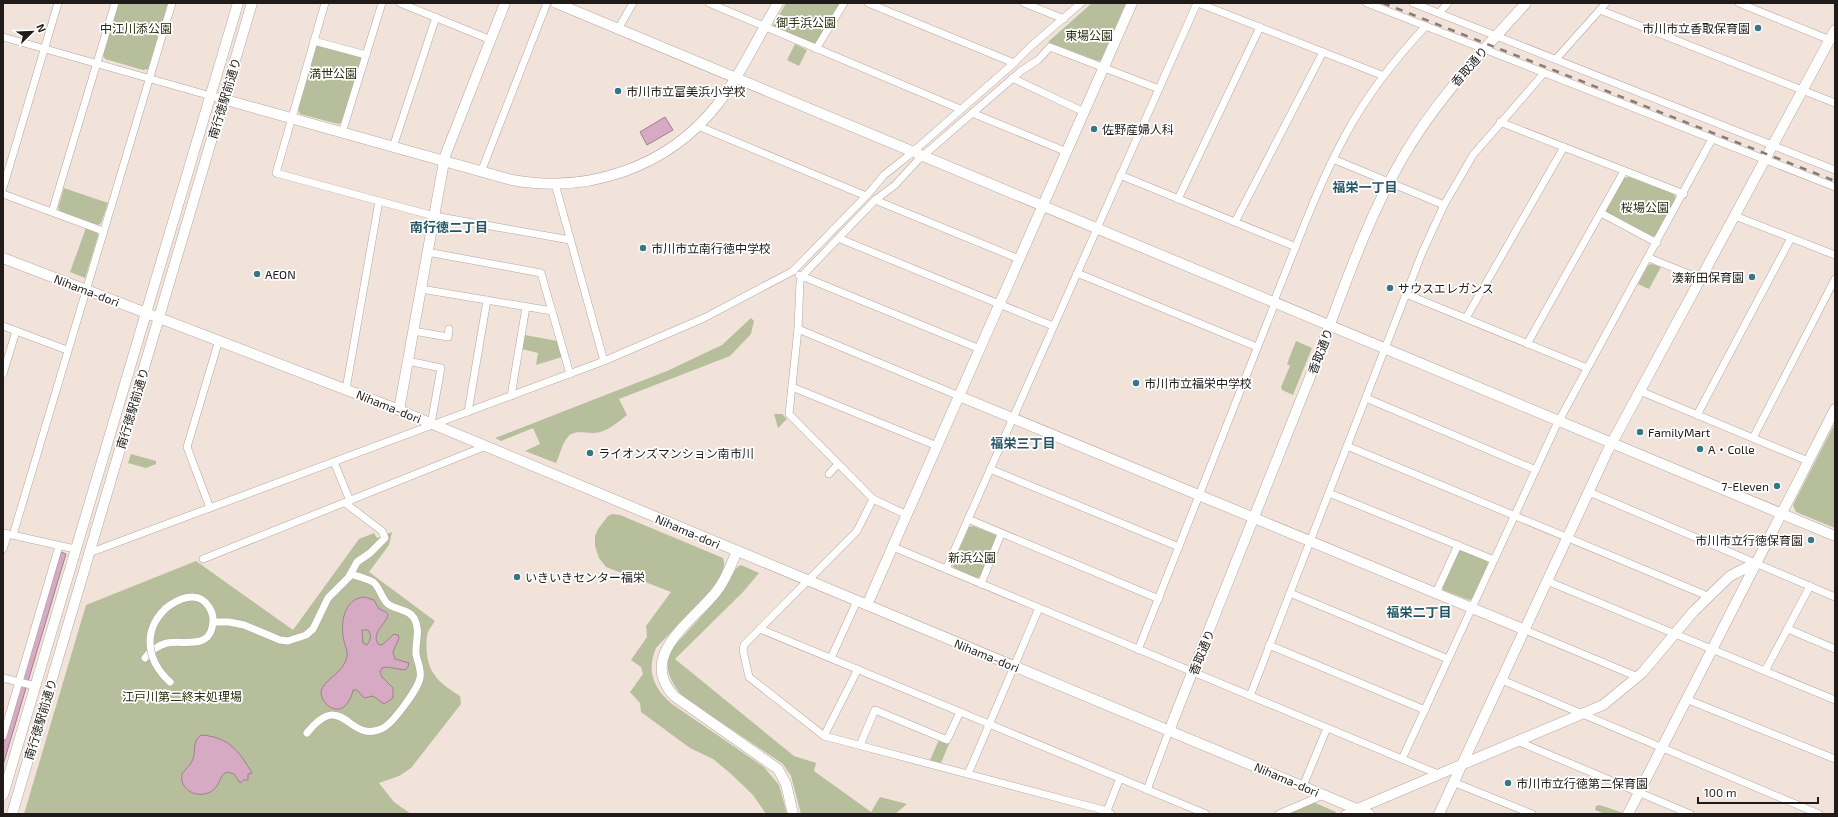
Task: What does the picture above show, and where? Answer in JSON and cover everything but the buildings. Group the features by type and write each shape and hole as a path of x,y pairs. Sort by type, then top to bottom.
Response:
{"street":[{"path":"3,188 58,3"},
{"path":"52,212 115,3"},
{"path":"3,549 67,350 172,3"},
{"name":"南行徳駅前通り","path":"3,795 26,684 76,550 238,3"},
{"name":"南行徳駅前通り","path":"12,814 252,3"},
{"path":"325,3 276,173 434,216 570,240"},
{"path":"342,133 382,3"},
{"path":"400,3 491,40"},
{"path":"399,410 444,161 505,3"},
{"path":"481,172 547,3"},
{"path":"556,3 1835,536"},
{"path":"618,29 633,3"},
{"path":"709,3 960,109"},
{"path":"3,37 481,172 521,181 555,184 599,180 634,168 672,147 698,126 718,104 778,3"},
{"path":"816,49 844,3"},
{"path":"868,3 1014,63"},
{"path":"1024,3 1064,19"},
{"path":"89,553 604,361 704,318 793,271 866,196 889,170 913,151 1082,3"},
{"path":"867,605 1132,3"},
{"path":"946,569 1120,175 1198,3 1384,76"},
{"path":"1367,3 1835,187"},
{"path":"1413,3 1835,170"},
{"path":"1438,13 1448,3"},
{"name":"香取通り","path":"1169,731 1375,211 1389,182 1433,110 1484,49 1526,3"},
{"path":"1556,59 1606,3"},
{"path":"1439,814 1612,442 1832,35 1739,3"},
{"path":"1600,10 1835,103"},
{"path":"392,147 436,17"},
{"path":"1138,650 1200,495 1274,302 1333,159 1355,119 1384,76 1426,26"},
{"path":"1178,199 1260,27"},
{"path":"314,41 366,55"},
{"path":"907,515 873,499 790,416 789,411 798,330 800,282 802,276 875,200 895,185 923,156 1012,78 1038,60 1050,47 1105,66 1159,88"},
{"path":"1236,222 1323,52"},
{"path":"1250,696 1406,294 1444,205 1473,155 1544,73"},
{"path":"1012,78 1084,112"},
{"path":"972,114 1067,152"},
{"path":"1500,122 1684,194"},
{"path":"698,126 866,196"},
{"path":"1402,759 1559,420 1684,194 1712,139"},
{"path":"1466,318 1564,147"},
{"path":"1333,159 1444,205"},
{"path":"1527,344 1624,171"},
{"path":"1120,175 1296,247"},
{"path":"555,184 604,361"},
{"path":"3,194 103,231"},
{"path":"875,200 1019,259"},
{"path":"346,389 379,202"},
{"path":"1600,213 1657,243"},
{"path":"1735,216 1835,255"},
{"path":"838,238 1053,326"},
{"path":"1697,414 1791,238"},
{"path":"427,252 541,273 570,374"},
{"name":"Nihama-dori","path":"3,258 399,410 1369,814"},
{"path":"1649,258 1701,279"},
{"path":"793,271 980,349"},
{"path":"1077,273 1257,347"},
{"path":"1753,438 1835,279"},
{"path":"421,289 552,311"},
{"path":"1406,294 1587,368"},
{"path":"468,412 487,300"},
{"path":"511,396 526,307"},
{"path":"3,326 67,350"},
{"path":"413,331 448,337 449,329"},
{"path":"798,330 1638,677"},
{"path":"3,374 16,331"},
{"path":"210,508 187,447 219,340"},
{"path":"408,361 441,368 433,424"},
{"path":"792,387 937,446"},
{"path":"1640,391 1808,461"},
{"path":"1366,398 1536,470"},
{"path":"1628,814 1835,409"},
{"path":"203,559 486,446"},
{"path":"1347,446 1568,537 1703,594 1707,598"},
{"path":"213,622 244,624 280,640 288,641 298,639 313,629 328,598 350,574 357,562 370,553 386,538 382,531 347,502 334,462"},
{"path":"829,474 838,464"},
{"path":"990,469 1179,547"},
{"path":"1589,492 1835,596"},
{"path":"1329,493 1494,560"},
{"path":"873,499 857,531 744,645 742,650 749,677 824,736 1109,812 1120,778"},
{"path":"968,520 1158,599"},
{"path":"8,534 76,550"},
{"path":"981,584 1002,534"},
{"path":"1436,593 1458,545"},
{"path":"3,736 26,684 59,546"},
{"path":"893,547 1438,774"},
{"path":"737,551 727,575 718,590 667,647 661,661 660,670 662,680 674,696 778,769 786,784 793,814"},
{"path":"1345,814 1603,705 1638,677 1674,633 1730,576 1756,563"},
{"path":"307,734 321,718 333,715 348,721 360,730 368,732 384,728 394,718 417,686 420,678 416,654 418,630 413,616 408,612 386,602 373,582 350,574"},
{"path":"1547,582 1835,700"},
{"path":"1765,671 1810,586"},
{"path":"1290,593 1448,659"},
{"path":"145,658 154,650 164,644 193,643 202,640 209,635 213,622 210,608 207,603 196,598 182,598 164,609 154,622 150,648 155,665 170,682"},
{"path":"831,658 857,601"},
{"path":"968,774 1039,608"},
{"path":"760,629 1206,814"},
{"path":"1788,629 1835,649"},
{"path":"1269,645 1425,710"},
{"path":"824,736 858,669"},
{"path":"3,678 26,684"},
{"path":"1502,680 1820,814"},
{"path":"1686,699 1835,759"},
{"path":"860,745 875,710 947,740 960,712"},
{"path":"1303,786 1327,728"},
{"path":"1148,790 1169,731"},
{"path":"1517,741 1690,814"},
{"path":"1454,782 1532,814"},
{"path":"1279,814 1323,794"}],"green space":[{"name":"中江川添公園","path":"119,3 168,3 148,69 143,70 105,59 103,55"},
{"name":"御手浜公園","path":"786,3 840,3 816,43 812,44 772,28"},
{"name":"東場公園","path":"1092,3 1126,3 1101,60 1098,61 1048,42"},
{"path":"795,44 807,50 799,66 787,60"},
{"name":"満世公園","path":"319,45 360,56 362,59 341,123 338,124 300,114 298,110 316,46"},
{"name":"桜場公園","path":"1629,177 1674,194 1676,199 1656,235 1651,237 1607,214 1606,210 1624,178"},
{"path":"64,188 108,203 101,223 98,225 60,211 58,208"},
{"path":"86,228 97,232 98,236 85,278 70,272"},
{"path":"1652,264 1661,267 1649,289 1638,284 1648,265"},
{"path":"751,318 754,321 751,334 730,356 619,399 627,415 602,432 579,432 570,435 564,442 556,463 525,451 540,444 533,428 501,441 495,438 667,371 722,345"},
{"path":"525,335 557,341 562,357 536,365 538,353 522,349"},
{"path":"1296,341 1312,348 1293,395 1282,390 1281,387 1290,366 1287,364"},
{"path":"774,414 782,414 787,419 778,428"},
{"path":"1835,423 1835,528 1796,512 1793,505"},
{"path":"131,454 156,461 156,464 146,468 128,463"},
{"path":"612,514 620,515 723,558 723,569 714,587 656,648 653,656 652,672 656,686 672,704 764,767 779,785 787,814 766,814 753,795 713,759 690,748 641,712 640,703 630,692 643,674 641,667 631,660 647,637 646,626 671,592 606,567 599,558 595,546 595,536 598,529 608,516"},
{"name":"新浜公園","path":"973,526 996,535 997,538 981,576 977,578 954,568 952,565 969,527"},
{"name":"江戸川第二終末処理場","path":"392,532 389,545 369,572 435,621 428,632 427,637 426,647 429,665 439,681 460,696 461,704 411,768 399,776 379,783 394,802 411,814 24,814 86,605 196,561 293,630 359,539 374,533 377,538"},
{"path":"1461,550 1487,560 1488,564 1472,599 1469,600 1443,590 1442,586 1458,551"},
{"path":"741,565 759,573 743,592 675,659 794,756 816,763 814,771 871,812 880,797 907,804 895,814 801,814 791,776 783,764 682,696 674,685 668,668 668,661 673,647 713,603 725,588 735,569"},
{"path":"939,740 949,744 941,763 930,760"},
{"path":"1313,802 1336,812 1335,814 1287,814"},
{"path":"1600,805 1623,813 1605,814 1595,810 1596,806"}],"shaded area":[{"path":"665,117 673,130 647,145 640,132"},
{"path":"61,552 66,554 3,765 3,744"},
{"path":"364,597 374,600 379,609 388,614 376,636 376,640 378,644 382,645 394,634 398,635 399,638 393,652 395,659 409,663 405,670 387,667 382,668 380,672 382,677 393,688 393,698 384,704 373,696 364,698 357,690 353,690 348,703 337,709 326,704 323,700 321,692 325,684 338,672 345,662 347,650 344,643 342,628 343,621 347,608 351,602","holes":["362,630 368,630 370,638 367,645 363,643"]},
{"path":"201,735 211,736 232,746 238,752 252,773 248,774 248,780 244,780 240,783 234,774 227,772 222,776 216,787 206,794 197,794 189,791 182,781 182,774 192,761 196,741"}],"railway":[{"path":"1383,3 1835,181"}],"place":[{"name":"市川市立香取保育園","path":"1758,28"},
{"name":"市川市立富美浜小学校","path":"618,91"},
{"name":"佐野産婦人科","path":"1094,129"},
{"name":"市川市立南行徳中学校","path":"643,248"},
{"name":"AEON","path":"257,274"},
{"name":"湊新田保育園","path":"1752,277"},
{"name":"サウスエレガンス","path":"1390,288"},
{"name":"市川市立福栄中学校","path":"1136,383"},
{"name":"FamilyMart","path":"1640,432"},
{"name":"A・Colle","path":"1700,449"},
{"name":"ライオンズマンション南市川","path":"590,453"},
{"name":"7-Eleven","path":"1777,486"},
{"name":"市川市立行徳保育園","path":"1811,540"},
{"name":"いきいきセンター福栄","path":"517,577"},
{"name":"市川市立行徳第二保育園","path":"1508,783"}],"district":[{"name":"福栄一丁目","path":"1365,187"},
{"name":"南行徳二丁目","path":"449,227"},
{"name":"福栄三丁目","path":"1023,443"},
{"name":"福栄二丁目","path":"1419,612"}]}
